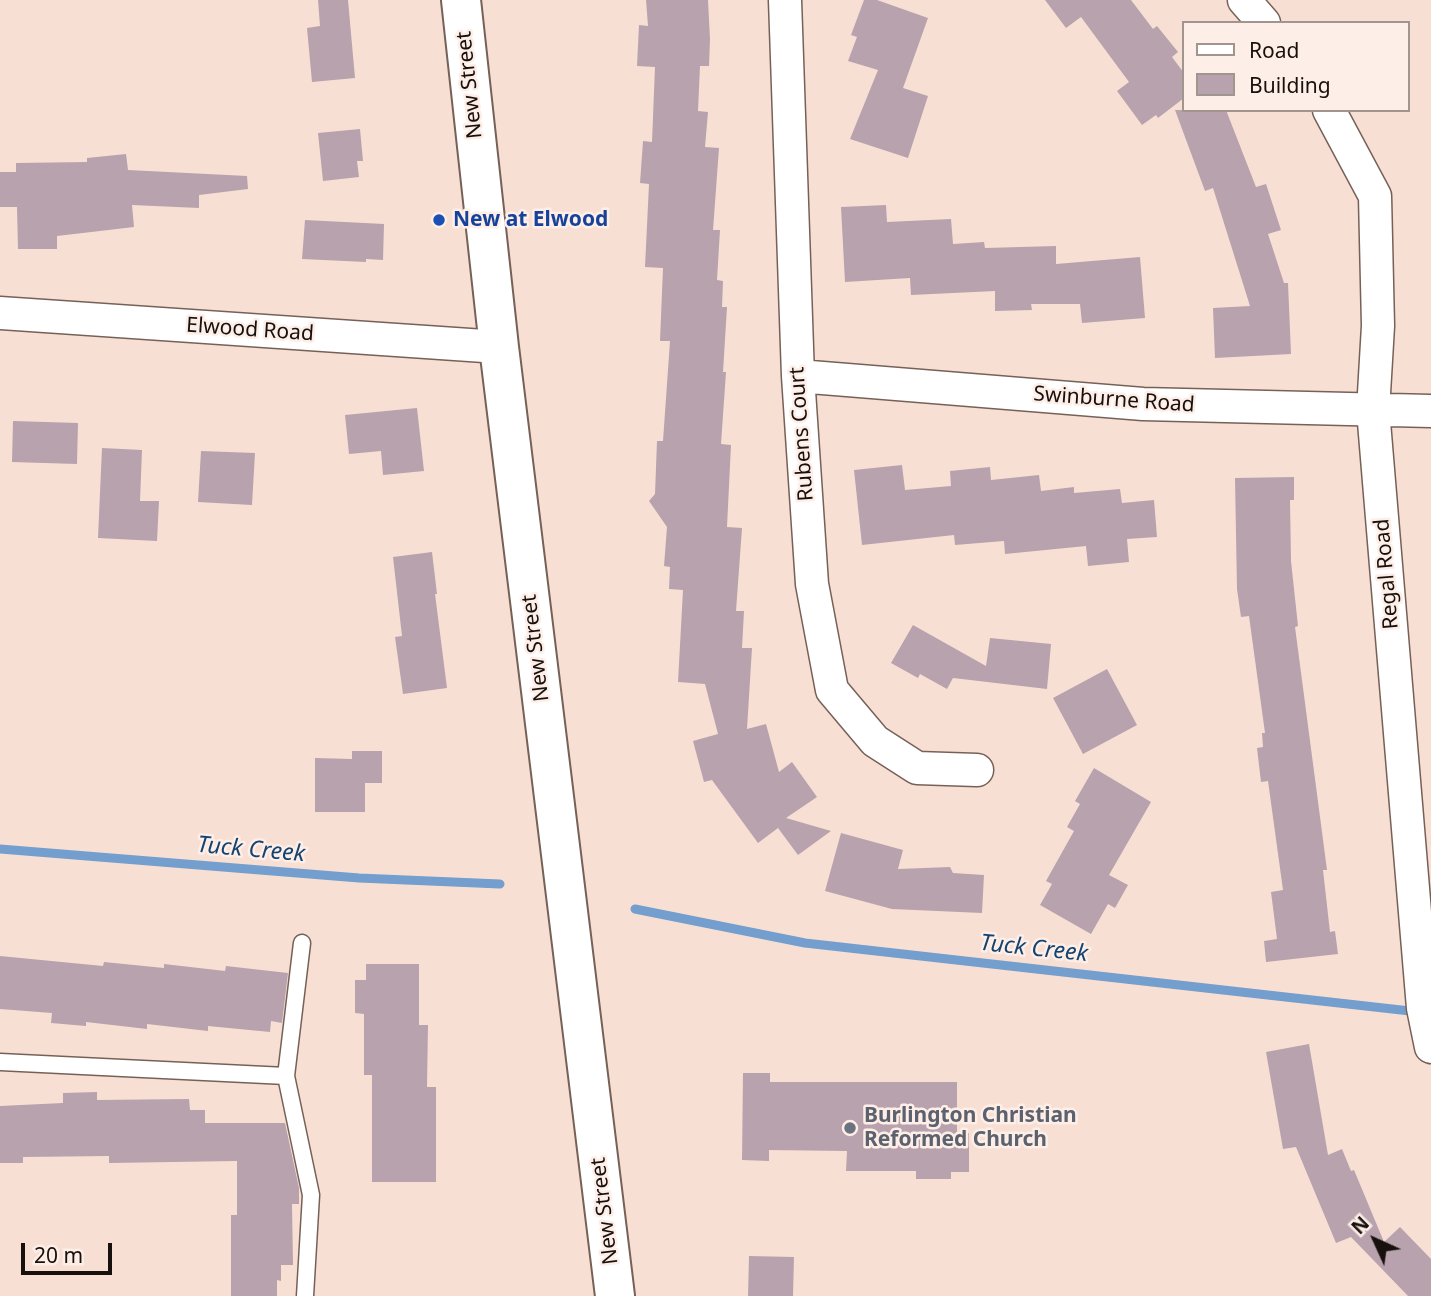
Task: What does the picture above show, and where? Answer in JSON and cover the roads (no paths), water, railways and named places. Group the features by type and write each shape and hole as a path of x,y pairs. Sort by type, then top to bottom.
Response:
{"main road":[{"name":"New Street","path":"461,0 499,347 615,1296"}],"street":[{"name":"Rubens Court","path":"785,0 798,376 812,584 832,690 875,741 917,768 977,770"},
{"path":"1244,0 1262,21"},
{"name":"Regal Road","path":"1330,112 1375,196 1378,326 1373,410 1421,979 1429,1037"},
{"name":"Elwood Road","path":"0,313 499,347"},
{"name":"Swinburne Road","path":"798,376 1143,404 1431,411"}],"lane":[{"path":"302,943 286,1076 311,1195 305,1296"},
{"path":"0,1062 286,1076"}],"waterway":[{"name":"Tuck Creek","path":"0,849 359,878 500,884"},
{"name":"Tuck Creek","path":"635,909 805,943 1419,1012"}],"place":[{"name":"New at Elwood","path":"439,220"},
{"name":"Burlington Christian Reformed Church","path":"850,1128"}]}
